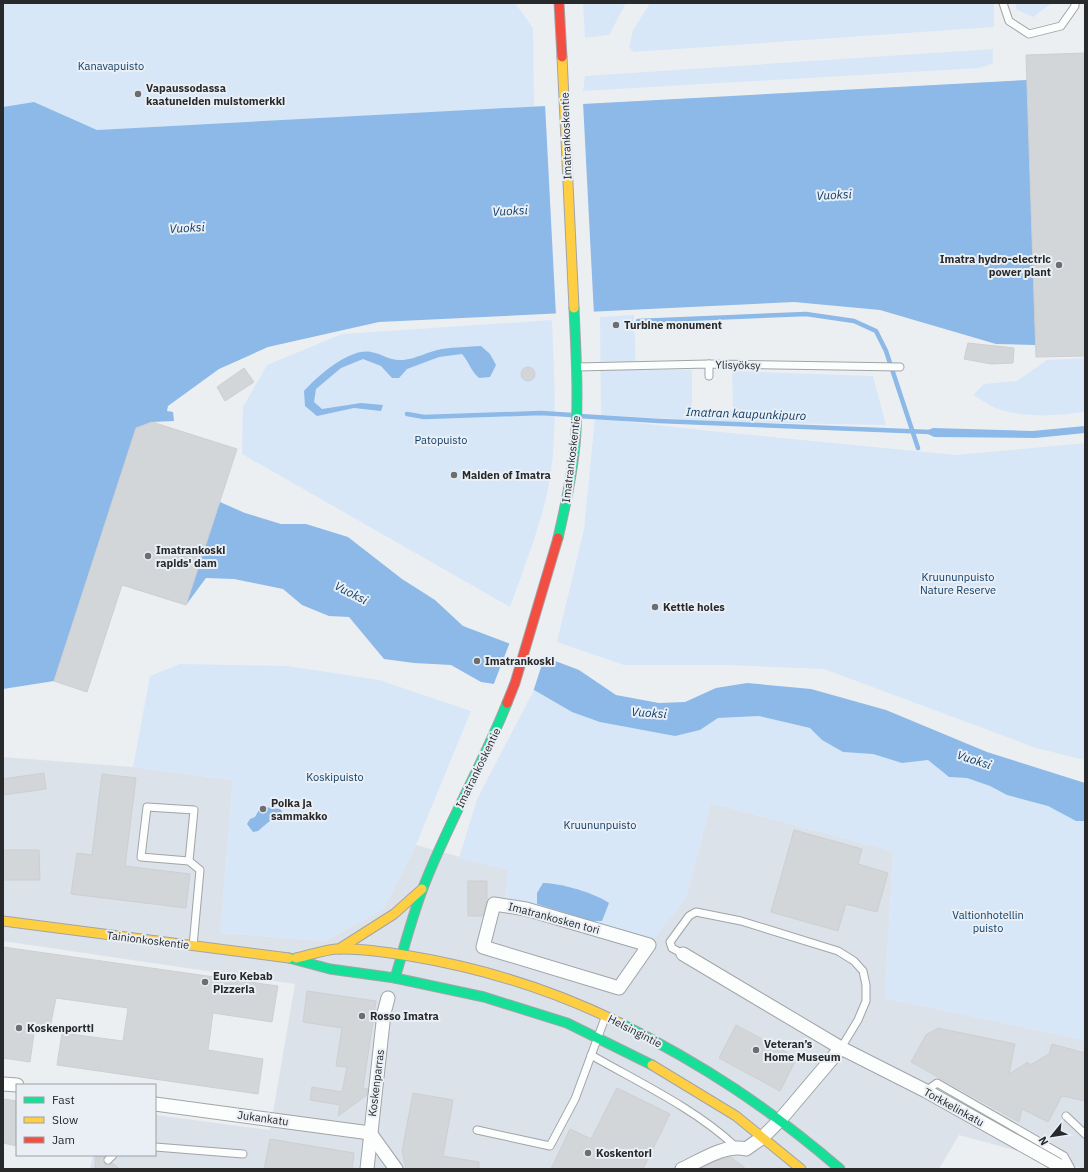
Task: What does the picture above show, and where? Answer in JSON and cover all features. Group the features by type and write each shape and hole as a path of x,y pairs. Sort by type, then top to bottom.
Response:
{"main road":[{"name":"Imatrankoskentie","path":"395,978 423,888 457,811 493,738 515,683 557,542 568,493 575,445 577,367 559,3"},
{"name":"Imatrankoskentie","path":"339,949 394,914 423,888"},
{"name":"Tainionkoskentie","path":"3,921 293,959 330,969 395,978"},
{"name":"Tainionkoskentie","path":"293,959 339,949 402,954"},
{"name":"Helsingintie","path":"402,954 493,974 574,1002 606,1016 704,1069 780,1120 840,1169"},
{"name":"Helsingintie","path":"395,978 484,997 524,1009 566,1024 596,1037 659,1069 736,1116 802,1169"}],"street":[{"name":"Imatrankosken tori","path":"494,904 526,909 649,945 619,988 483,946 494,904"},
{"name":"Torkkelinkatu","path":"683,954 841,1048 926,1090 1065,1169"},
{"name":"Koskenparras","path":"368,1169 370,1133 384,1013 388,998"},
{"path":"682,1169 724,1149 735,1146 746,1149 763,1137 780,1120 841,1048"},
{"path":"3,1084 16,1085"},
{"name":"Jukankatu","path":"156,1104 370,1133"},
{"path":"370,1133 396,1169"}],"lane":[{"path":"1003,3 1010,21 1029,34 1061,26 1076,6 1075,3"},
{"path":"709,364 709,376"},
{"name":"Ylisyöksy","path":"577,367 709,364 900,368"},
{"path":"189,861 194,810 147,807 141,856 189,861 200,870 193,946"},
{"path":"683,954 672,948 670,942 689,916 696,912 741,921 838,951 854,961 863,971 866,985 866,1001 858,1020 841,1048"},
{"path":"477,1130 550,1146 575,1099 596,1037 606,1016"},
{"path":"591,1055 670,1099 722,1134 735,1146"},
{"path":"926,1090 938,1083 1064,1156 1071,1169"},
{"path":"1066,1116 1085,1134"},
{"path":"156,1146 243,1154"}],"shaded area":[{"path":"3,757 133,767 233,780 220,933 325,941 383,909 416,845 508,870 505,904 685,900 711,803 893,851 885,998 1085,1040 1085,1169 959,1135 939,1169 90,1169 93,1156 156,1156 156,1115 270,1130 295,984 3,941"}],"green space":[{"name":"Kanavapuisto","path":"3,3 515,3 533,28 534,107 97,130 34,102 3,107"},
{"path":"583,3 626,3 609,35 585,38"},
{"path":"650,3 994,3 994,27 634,52 629,47 633,30"},
{"path":"1015,3 1052,3 1033,17 1017,10"},
{"path":"993,49 993,63 980,68 583,91 585,76"},
{"path":"634,315 636,370 692,370 692,410 733,410 732,371 873,376 886,425 728,422 601,415 600,317"},
{"name":"Patopuisto","path":"552,320 555,420 550,479 538,528 510,607 242,454 243,407 267,365 342,334"},
{"path":"1085,358 1085,412 1052,415 1019,414 995,408 973,395 984,384 1017,381 1047,360"},
{"name":"Kruununpuisto Nature Reserve","path":"595,418 956,455 1085,443 1085,760 1036,748 824,669 725,665 624,665 557,642 584,529"},
{"name":"Koskipuisto","path":"180,664 288,666 379,680 471,711 416,845 383,909 325,941 220,933 233,780 133,767 150,676"},
{"name":"Valtionhotellin puisto","path":"534,690 572,712 674,736 700,730 718,718 759,716 810,728 822,740 843,752 873,754 902,763 928,760 949,777 967,778 990,786 1007,795 1048,806 1076,821 1085,821 1085,1040 885,998 893,851 711,803 685,900 649,945 505,904 508,870 459,858 477,799"}],"water":[{"name":"Vuoksi","path":"1027,80 1036,345 996,344 880,310 794,302 379,322 268,347 219,369 168,406 167,411 173,412 174,421 152,422 136,428 54,681 3,689 3,107 34,102 97,130"},
{"path":"481,346 490,354 496,365 490,377 479,378 462,354 439,357 407,369 399,378 392,378 381,366 363,359 341,368 316,389 314,402 322,409 361,403 383,405 381,411 354,408 317,416 305,406 304,391 334,364 353,354 371,352 398,360 403,360 442,349"},
{"path":"1085,426 1085,433 1035,438 934,437 924,432 933,428 1032,431"},
{"name":"Imatrankoski","path":"220,502 245,513 281,524 306,524 348,537 402,579 435,600 463,626 579,670 616,695 659,703 685,702 716,688 747,683 811,689 886,710 987,752 1085,783 1085,821 1076,821 1048,806 1007,795 990,786 967,778 949,777 928,760 902,763 873,754 843,752 822,740 810,728 759,716 718,718 700,730 675,736 600,722 572,712 534,690 481,682 451,665 414,663 384,659 349,617 329,616 302,605 283,589 234,579 206,578 186,605"},
{"path":"260,808 280,809 283,813 281,817 272,819 258,831 253,832 247,824 250,819 255,817"},
{"path":"543,883 550,883 577,889 603,899 609,903 602,921 592,921 537,904 537,893"}],"pier":[{"path":"583,102 594,315 556,316 545,104"},
{"path":"510,642 545,655 533,692 493,686"}],"building":[{"name":"Imatra hydro-electric power plant","path":"1085,53 1085,356 1036,357 1026,55"},
{"path":"968,343 1014,348 1013,363 991,364 964,359"},
{"path":"528,367 533,369 535,374 533,379 528,381 523,379 521,374 523,369"},
{"path":"244,368 254,382 225,401 217,387"},
{"name":"Imatrankoski rapids' dam","path":"152,422 237,449 186,605 122,585 87,692 54,681 136,428"},
{"path":"44,773 46,789 3,795 3,779"},
{"path":"102,774 136,778 125,866 190,874 186,908 71,894 77,853 92,855"},
{"path":"794,830 862,849 858,864 888,873 877,912 846,904 838,931 771,912"},
{"path":"3,850 39,850 40,880 3,880"},
{"path":"468,881 487,881 487,901 483,916 468,916"},
{"path":"3,947 278,986 272,1022 213,1013 208,1050 263,1059 258,1094 57,1065 62,1033 123,1041 128,1008 56,998 50,1028 35,1026 30,1062 3,1058"},
{"path":"307,991 376,1001 363,1088 368,1089 367,1095 338,1116 340,1105 310,1100 312,1087 342,1092 347,1067 336,1066 342,1028 303,1022"},
{"path":"736,1025 797,1058 780,1091 719,1058"},
{"path":"938,1028 1015,1044 1009,1074 1028,1062 1030,1065 1049,1054 1052,1044 1085,1053 1085,1101 1062,1096 1048,1122 1022,1109 1019,1122 911,1062 926,1035"},
{"path":"617,1088 670,1114 643,1169 551,1169 570,1129 591,1139"},
{"path":"413,1093 453,1100 443,1156 479,1162 479,1169 406,1169 402,1151"},
{"path":"3,1099 16,1101 16,1146 3,1143"},
{"path":"270,1139 354,1153 352,1169 264,1169"},
{"path":"96,1156 100,1156 104,1157 105,1164 109,1165 112,1163 120,1169 95,1169"},
{"path":"731,1157 746,1169 700,1169 716,1161"}],"waterway":[{"path":"638,321 806,314 854,321 876,331 886,351 918,448"},
{"name":"Imatran kaupunkipuro","path":"407,414 424,417 541,413 572,415"},
{"name":"Imatran kaupunkipuro","path":"579,416 659,421 930,432"}],"traffic: fast":[{"path":"558,538 566,504 574,457 577,411 574,308"},
{"path":"395,978 415,910 432,865 487,750 507,703"},
{"path":"289,958 330,969 395,978 484,997 567,1023 652,1065"},
{"path":"620,1023 680,1055 735,1089 787,1126 840,1169"}],"traffic: slow":[{"path":"562,57 574,308"},
{"path":"339,949 394,914 422,889"},
{"path":"3,921 289,958"},
{"path":"296,958 327,950 346,949 383,952 437,961 518,982 595,1011 620,1023"},
{"path":"652,1065 736,1116 801,1169"}],"traffic: jam":[{"path":"559,3 562,57"},
{"path":"507,703 515,683 558,538"}],"place":[{"name":"Vapaussodassa kaatuneiden muistomerkki","path":"138,94"},
{"name":"Imatra hydro-electric power plant","path":"1059,265"},
{"name":"Turbine monument","path":"616,325"},
{"name":"Maiden of Imatra","path":"454,475"},
{"name":"Imatrankoski rapids' dam","path":"148,556"},
{"name":"Kettle holes","path":"655,607"},
{"name":"Imatrankoski","path":"477,661"},
{"name":"Poika ja sammakko","path":"263,809"},
{"name":"Euro Kebab Pizzeria","path":"205,982"},
{"name":"Rosso Imatra","path":"362,1016"},
{"name":"Koskenportti","path":"19,1028"},
{"name":"Veteran’s Home Museum","path":"756,1050"},
{"name":"Koskentori","path":"588,1153"}],"park label":[{"name":"Kruununpuisto","path":"600,825"}]}
